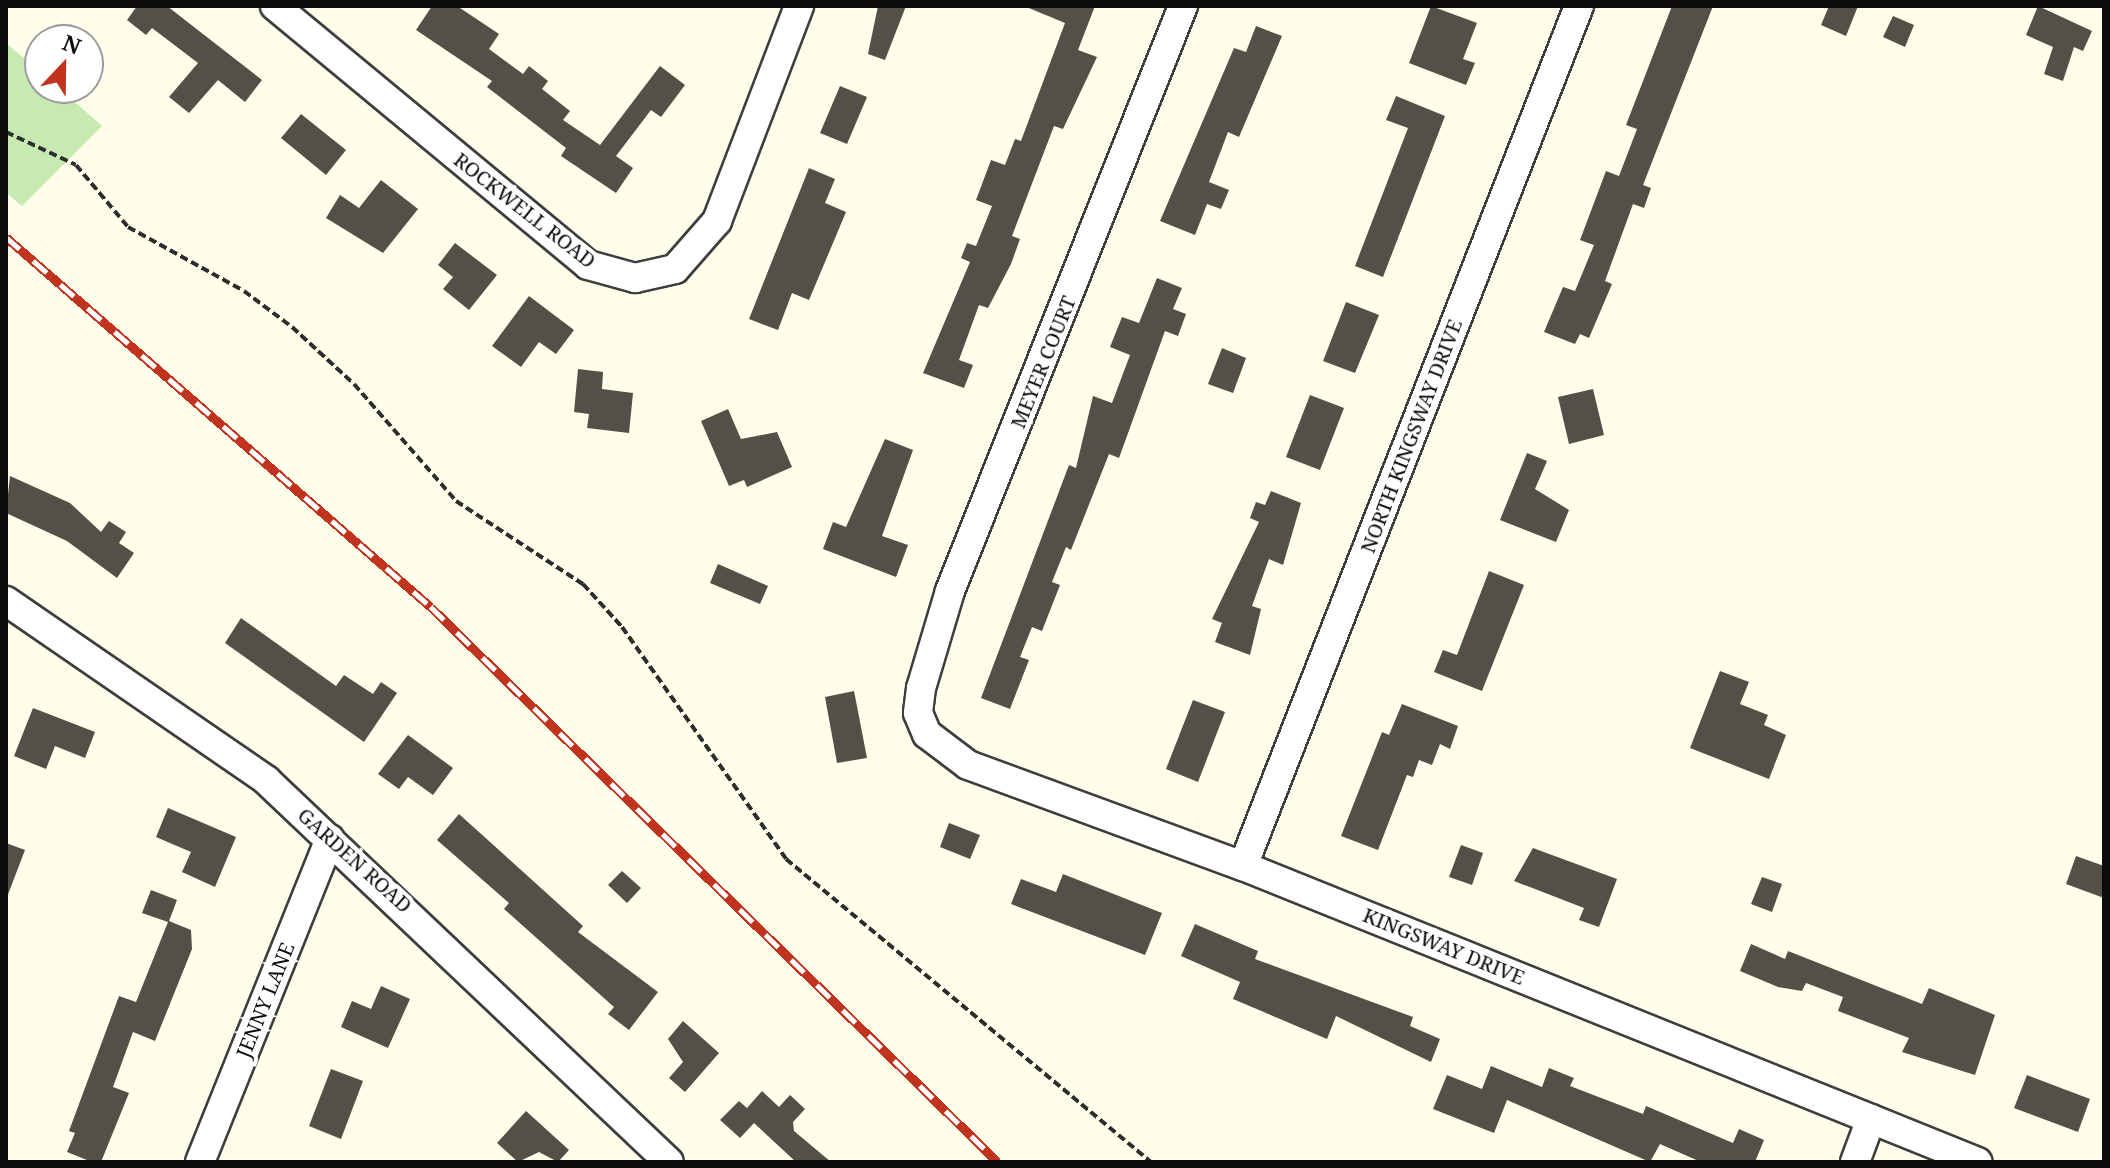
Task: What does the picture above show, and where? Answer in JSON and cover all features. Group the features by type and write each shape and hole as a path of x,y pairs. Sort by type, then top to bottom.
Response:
{"street":[{"name":"ROCKWELL ROAD","path":"275,6 588,265 635,278 675,269 717,221 799,6"},
{"name":"MEYER COURT","path":"920,721 926,663 950,591 1183,6"},
{"name":"NORTH KINGSWAY DRIVE","path":"1243,866 1579,6"},
{"name":"GARDEN ROAD","path":"6,601 266,780 654,1156"},
{"name":"KINGSWAY DRIVE","path":"920,721 942,750 968,765 1243,866 1978,1162"},
{"name":"JENNY LANE","path":"200,1162 330,839"},
{"path":"1855,1162 1871,1119"}],"path":[{"path":"6,132 76,165 128,227 244,291 292,327 354,384 456,501 583,584 622,627 786,859 1151,1162"}],"green space":[{"path":"6,43 24,58 24,104 77,104 102,126 22,206 6,193"}],"building":[{"path":"137,6 167,6 262,80 245,102 218,80 189,113 169,97 198,63 152,28 146,35 127,20"},
{"path":"432,6 457,6 499,34 489,49 523,74 529,66 548,81 542,89 570,111 563,120 600,145 660,66 685,85 661,117 651,110 616,156 633,168 616,193 561,156 566,148 487,87 492,81 416,30"},
{"path":"878,6 906,6 885,60 868,54"},
{"path":"1024,6 1095,6 1078,50 1097,57 1063,129 1054,126 1012,236 1020,239 1011,264 988,308 979,305 959,360 973,365 964,388 923,373 970,262 961,258 967,243 976,246 992,206 976,200 991,160 1005,165 1015,139 1021,141 1065,23"},
{"path":"1431,6 1477,23 1463,59 1475,63 1466,85 1409,63"},
{"path":"1672,6 1713,6 1643,185 1651,188 1644,208 1633,204 1605,281 1612,284 1589,338 1580,334 1575,344 1544,332 1563,287 1575,291 1594,245 1580,240 1606,171 1619,176 1637,129 1626,125"},
{"path":"1829,6 1858,6 1846,36 1821,25"},
{"path":"2038,6 2092,31 2083,51 2074,47 2063,81 2044,74 2053,47 2026,35"},
{"path":"1893,16 1914,25 1905,47 1883,37"},
{"path":"1256,26 1282,36 1239,137 1228,132 1209,182 1229,190 1221,209 1207,204 1195,235 1160,221 1234,48 1246,52"},
{"path":"840,86 867,97 847,144 820,133"},
{"path":"1396,96 1445,116 1383,277 1355,266 1408,128 1386,120"},
{"path":"301,114 346,150 326,175 281,138"},
{"path":"809,168 835,179 825,203 846,212 809,300 792,293 778,330 749,319"},
{"path":"381,180 418,209 383,253 326,218 340,195 359,208"},
{"path":"455,243 497,275 469,310 443,289 453,277 438,265"},
{"path":"1157,278 1182,288 1173,309 1186,314 1178,336 1165,331 1119,458 1109,454 1071,550 1066,547 1052,582 1060,585 1042,631 1032,627 1020,657 1029,660 1010,709 981,698 1069,465 1076,468 1093,396 1112,403 1130,355 1110,347 1122,317 1139,323"},
{"path":"529,296 574,330 556,354 539,342 521,367 492,346"},
{"path":"1346,302 1379,315 1355,373 1323,361"},
{"path":"1222,348 1246,358 1233,393 1208,384"},
{"path":"578,369 603,372 602,389 633,393 629,433 587,428 589,414 574,412"},
{"path":"1593,389 1604,435 1569,444 1558,397"},
{"path":"1310,395 1344,408 1320,470 1286,457"},
{"path":"728,409 741,439 777,432 792,467 747,487 744,480 729,486 701,421"},
{"path":"885,439 913,450 882,536 908,545 896,577 823,549 833,522 846,527"},
{"path":"1527,453 1547,461 1535,489 1569,510 1556,542 1500,520"},
{"path":"10,476 70,503 101,532 109,521 126,532 119,543 134,553 117,578 67,541 6,513"},
{"path":"1271,491 1301,503 1283,565 1269,559 1252,606 1261,609 1250,655 1215,642 1222,623 1212,619 1259,522 1250,518 1256,502 1265,505"},
{"path":"718,564 768,586 760,604 710,583"},
{"path":"1489,571 1524,585 1482,691 1434,672 1443,650 1457,655"},
{"path":"241,618 336,686 344,675 373,694 381,682 397,693 364,742 225,643"},
{"path":"1720,671 1749,682 1740,704 1768,715 1764,725 1786,735 1769,779 1690,748"},
{"path":"854,691 867,758 837,763 825,697"},
{"path":"1193,700 1225,712 1198,782 1166,769"},
{"path":"1402,704 1458,726 1450,749 1440,744 1432,765 1419,760 1413,777 1407,775 1378,850 1341,836 1382,732 1389,735"},
{"path":"33,708 95,732 85,758 55,746 46,769 14,756"},
{"path":"408,735 453,768 433,795 408,777 399,789 378,774"},
{"path":"168,808 236,837 215,887 182,872 191,852 156,837"},
{"path":"459,814 583,926 578,932 658,992 629,1030 608,1014 614,1007 504,909 509,903 437,840"},
{"path":"949,823 980,835 970,859 940,847"},
{"path":"6,843 25,850 7,897 6,896"},
{"path":"1461,845 1483,853 1472,885 1449,877"},
{"path":"1533,848 1617,879 1599,927 1579,920 1584,908 1514,881"},
{"path":"2076,856 2104,866 2104,898 2066,884"},
{"path":"622,871 641,888 627,903 608,885"},
{"path":"1063,874 1162,913 1145,955 1011,904 1021,879 1056,892"},
{"path":"1762,877 1782,884 1772,912 1751,904"},
{"path":"151,890 177,900 169,921 191,930 192,949 155,1041 133,1032 113,1087 129,1093 101,1162 92,1162 67,1152 75,1133 69,1131 119,996 136,1002 168,922 142,913"},
{"path":"1195,924 1258,951 1255,959 1413,1017 1410,1026 1440,1039 1431,1062 1336,1016 1327,1039 1233,999 1240,982 1181,956"},
{"path":"1751,944 1785,959 1788,951 1922,1004 1929,988 1995,1015 1975,1075 1902,1052 1909,1038 1838,1011 1843,997 1806,983 1802,991 1778,987 1740,971"},
{"path":"381,986 410,999 388,1048 341,1027 352,1001 371,1009"},
{"path":"683,1021 719,1053 685,1092 669,1078 683,1062 668,1039"},
{"path":"1491,1066 1542,1087 1549,1068 1574,1078 1570,1086 1643,1114 1646,1106 1733,1143 1739,1129 1764,1140 1755,1162 1701,1162 1660,1144 1650,1162 1507,1100 1494,1133 1433,1109 1447,1075 1482,1089"},
{"path":"331,1069 363,1081 341,1139 309,1126"},
{"path":"2027,1075 2090,1099 2078,1132 2014,1108"},
{"path":"762,1091 779,1107 790,1095 805,1109 793,1122 794,1131 831,1162 796,1162 754,1123 740,1138 720,1120 739,1101 747,1108"},
{"path":"526,1111 569,1150 558,1162 539,1152 518,1162 497,1143"}],"railway":[{"path":"6,237 431,607 998,1162"}]}
